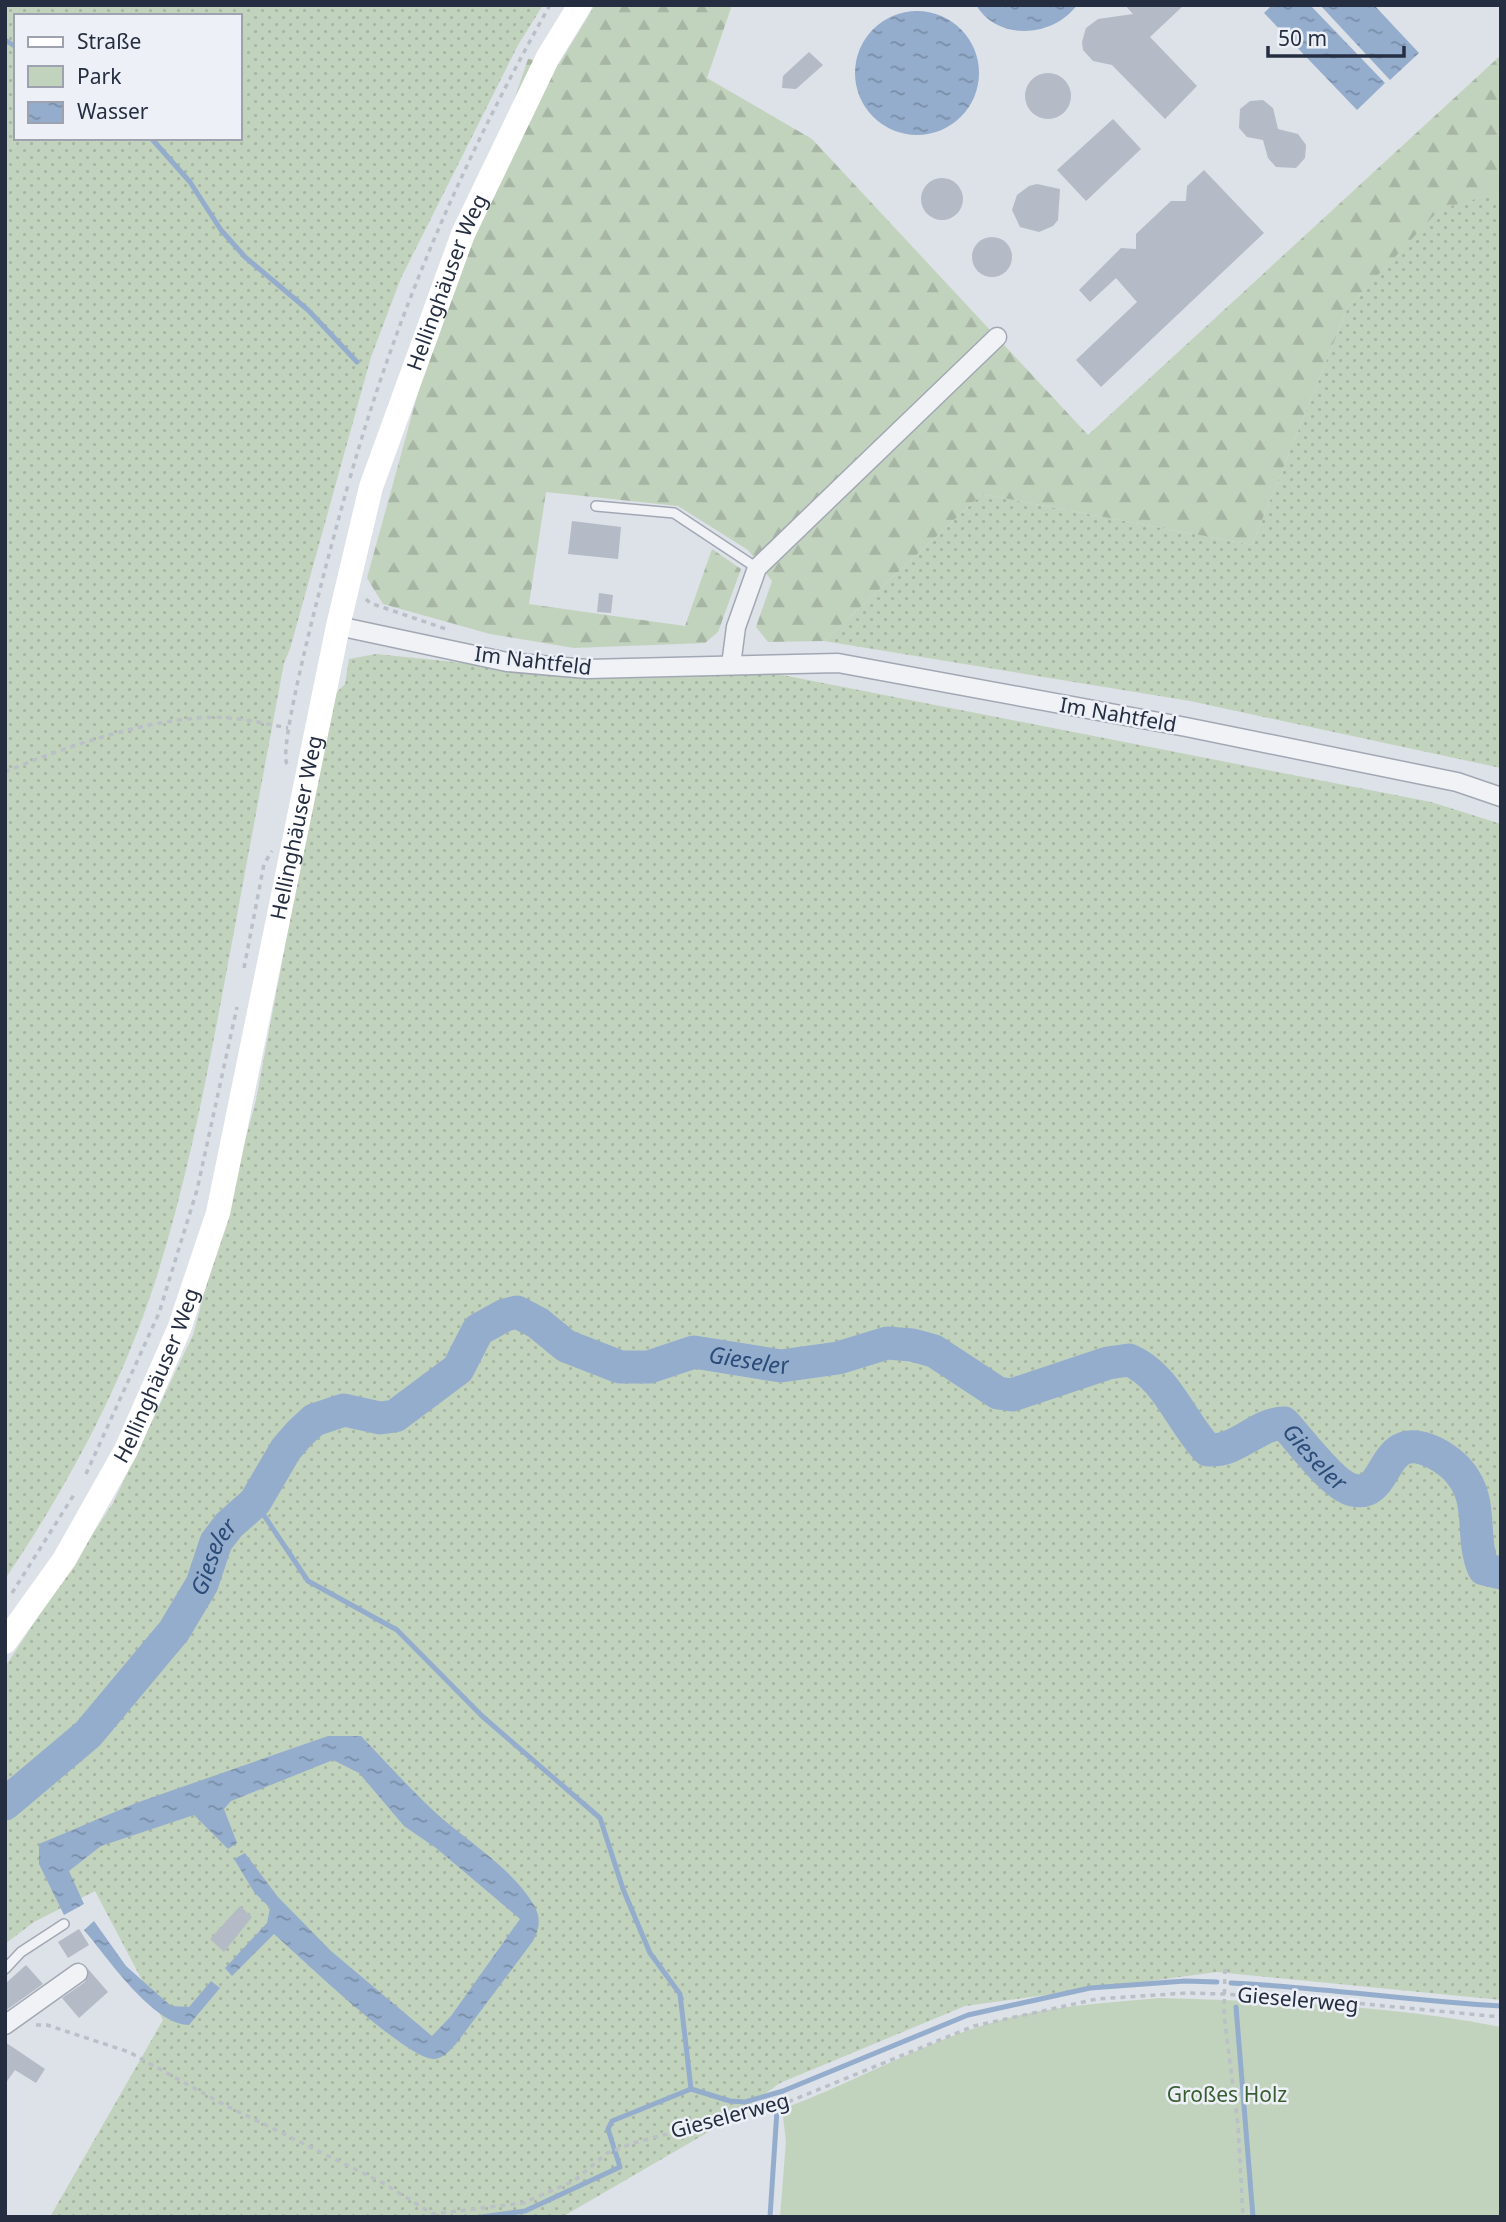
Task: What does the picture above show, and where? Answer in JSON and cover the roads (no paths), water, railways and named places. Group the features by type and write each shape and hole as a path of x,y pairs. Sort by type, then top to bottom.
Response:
{"street":[{"name":"Hellinghäuser Weg","path":"5,1642 64,1560 126,1450 179,1329 218,1213 254,1048 280,853 307,774 371,487 463,234 548,57 580,5"},
{"path":"731,665 736,627 757,568 997,337"},
{"name":"Im Nahtfeld","path":"338,626 508,662 587,669 838,663 1186,727 1457,782 1501,797"},
{"path":"5,2025 78,1973"}],"lane":[{"path":"596,506 674,513 757,568"},
{"path":"5,1969 20,1952 64,1924"}],"water":[{"path":"976,5 1077,5 1055,24 1026,31 998,25 986,17"},
{"path":"1272,5 1310,5 1385,83 1357,110 1264,13"},
{"path":"1320,5 1374,5 1419,53 1390,80"},
{"path":"917,11 941,16 961,29 974,49 979,73 974,97 961,117 941,130 917,135 893,130 873,117 860,97 855,73 860,49 873,29 893,16"},
{"path":"328,1736 361,1736 436,1813 514,1879 538,1914 539,1923 533,1941 456,2044 440,2058 420,2055 378,2026 274,1934 232,1976 225,1968 267,1923 270,1908 254,1892 234,1859 245,1853 278,1897 331,1951 432,2036 451,2016 520,1919 436,1848 404,1826 359,1773 333,1760 231,1801 224,1809 237,1843 228,1849 194,1815 101,1846 69,1871 84,1904 64,1915 39,1864 39,1844 136,1803"},
{"path":"94,1921 126,1966 171,2006 189,2007 211,1981 220,1988 189,2025 175,2022 161,2014 132,1988 84,1930"}],"waterway":[{"path":"5,40 14,46"},
{"path":"153,140 190,182 221,230 245,257 308,310 357,362"},
{"name":"Gieseler","path":"5,1804 88,1734 174,1631 202,1584 216,1542 229,1525 255,1502 286,1449 299,1434 314,1420 344,1410 380,1418 395,1416 458,1369 478,1330 505,1315 517,1312 538,1323 566,1346 620,1367 649,1367 694,1352 781,1366 838,1358 887,1343 912,1345 934,1351 998,1393 1012,1395 1108,1363 1129,1360 1153,1376 1208,1450 1229,1447 1265,1428 1284,1423 1326,1471 1345,1487 1353,1490 1365,1490 1374,1484 1394,1455 1403,1449 1416,1447 1438,1454 1459,1471 1470,1490 1484,1569 1501,1573"},
{"path":"255,1502 308,1581 397,1630 482,1716 600,1818 623,1889 650,1953 680,1994 691,2089 612,2121 608,2129 620,2167 525,2211 482,2217"},
{"path":"691,2089 730,2101 745,2102 783,2091 968,2015 1090,1988 1185,1981 1217,1982"},
{"path":"1231,1983 1501,2006"},
{"path":"1236,2007 1253,2217"},
{"path":"770,2217 777,2110"}],"park label":[{"name":"Großes Holz","path":"1227,2095"}]}
